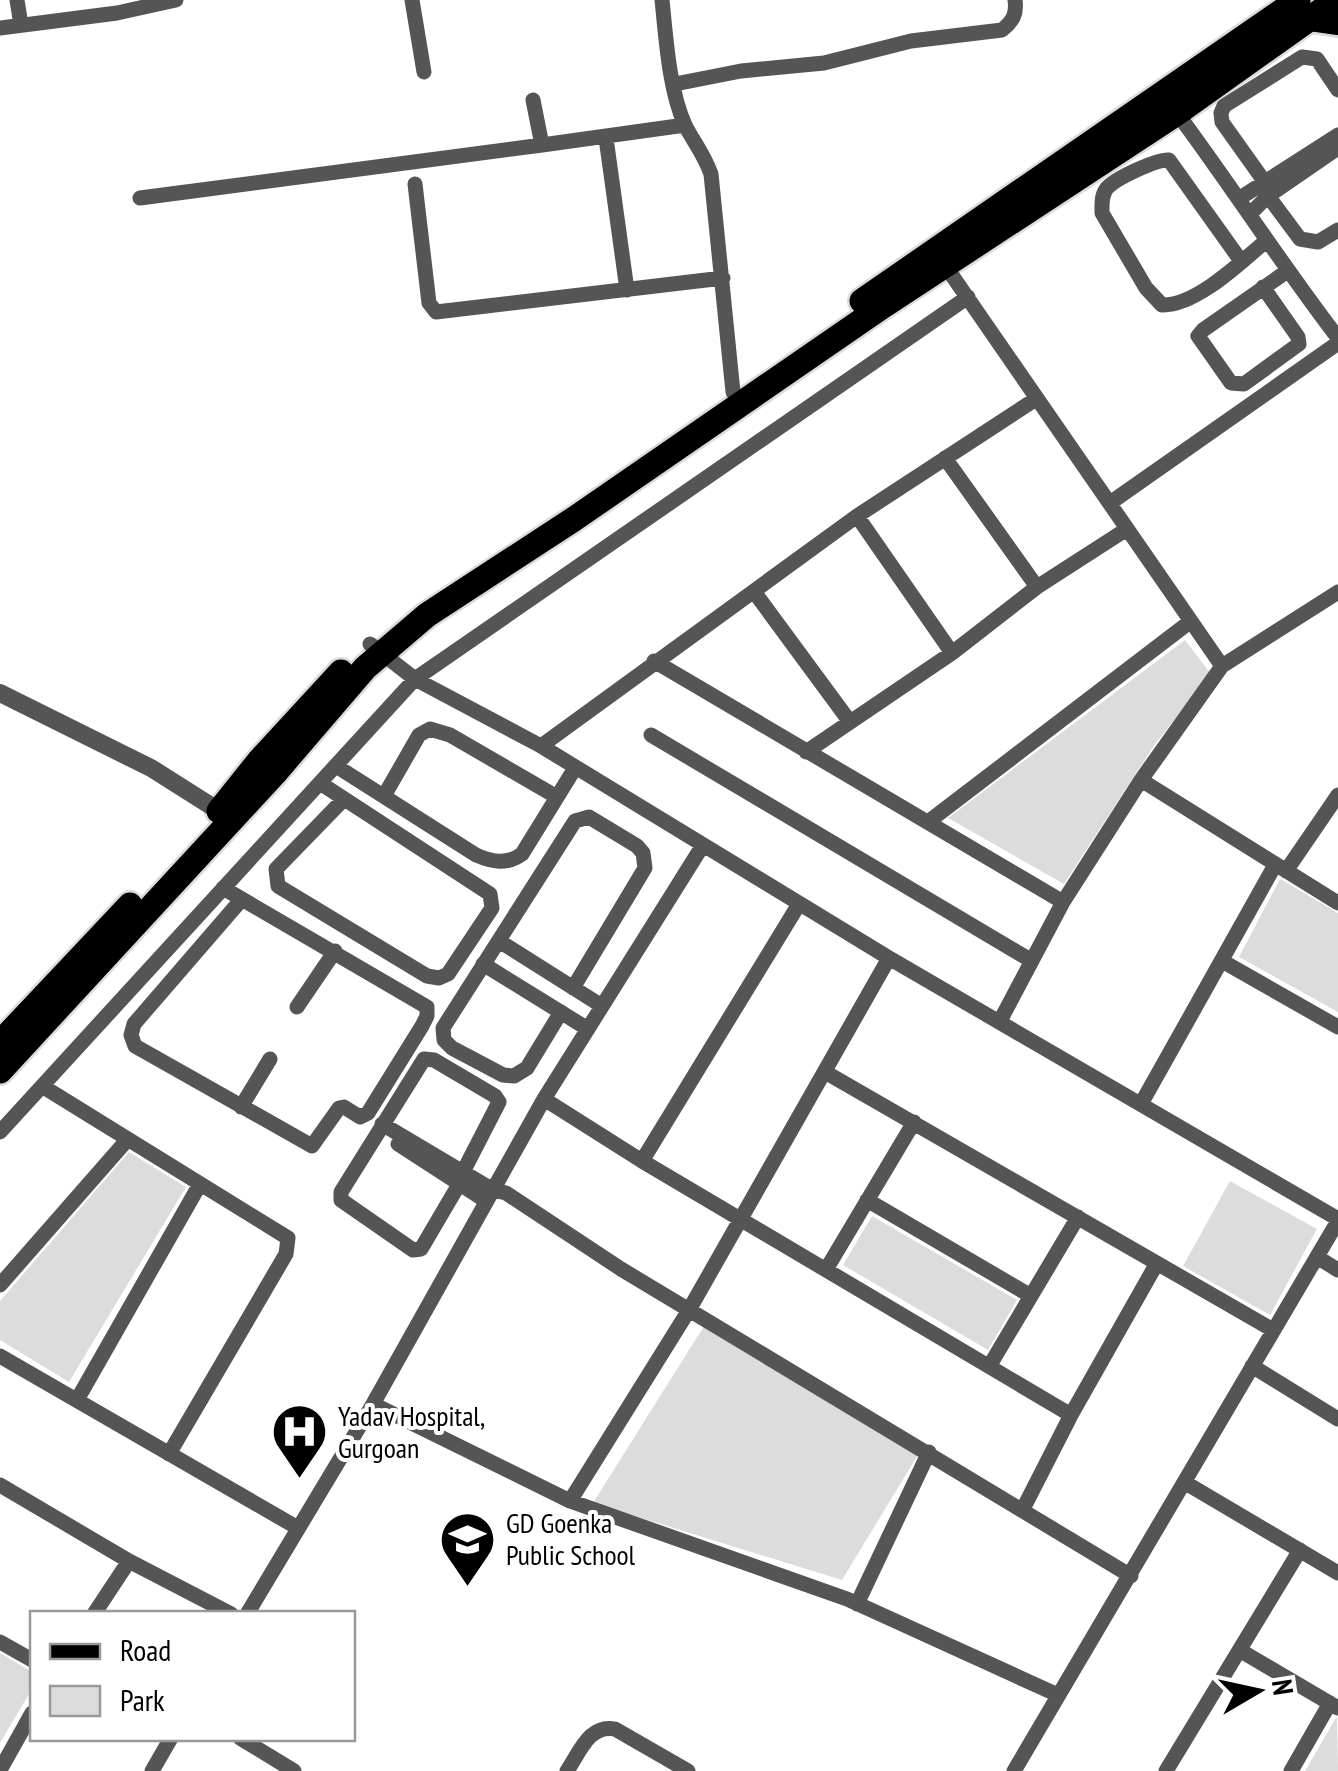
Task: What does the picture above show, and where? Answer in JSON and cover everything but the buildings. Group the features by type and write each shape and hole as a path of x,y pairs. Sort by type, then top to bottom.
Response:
{"highway":[{"path":"0,1071 420,600 553,523 1304,10 1336,0"},
{"path":"553,523 733,392 940,257 1178,113 1304,10"},
{"path":"0,1043 218,812 258,761 375,650"}],"main road":[{"path":"1304,10 1338,24"}],"street":[{"path":"17,0 21,25"},
{"path":"72,0 75,18"},
{"path":"0,28 176,0"},
{"path":"412,0 424,72"},
{"path":"662,0 685,125 702,148 710,174 724,278 733,392"},
{"path":"675,84 824,63 911,41 1002,30 1011,24 1015,0"},
{"path":"1338,90 1318,59 1302,57 1224,106 1220,113 1222,122 1300,239 1318,242 1338,230"},
{"path":"533,100 542,145"},
{"path":"1110,503 1338,341 1178,113"},
{"path":"140,198 685,125"},
{"path":"1250,214 1266,189 1338,135"},
{"path":"606,138 627,290"},
{"path":"1240,198 1266,189 1338,148"},
{"path":"1241,261 1169,160 1158,159 1107,188 1102,213 1146,288 1162,305 1186,302 1241,261 1267,240"},
{"path":"416,184 429,303 436,312 724,278"},
{"path":"940,257 1222,666"},
{"path":"1263,287 1299,344 1244,384 1237,385 1231,383 1198,336 1263,287 1286,272"},
{"path":"0,1132 415,680 968,297"},
{"path":"541,746 857,516 1036,399"},
{"path":"945,458 1037,586"},
{"path":"857,516 952,653"},
{"path":"806,752 952,653 1037,586 1127,529"},
{"path":"1000,1021 1064,902 1140,780 1222,666 1338,592"},
{"path":"754,593 850,722"},
{"path":"928,822 1191,620"},
{"path":"375,650 415,680 541,746 888,958 1338,1220 1014,1771"},
{"path":"654,662 1064,902"},
{"path":"0,693 151,768 218,812"},
{"path":"384,796 419,735 430,730 450,735 557,796"},
{"path":"651,735 1032,961"},
{"path":"336,766 476,855 502,862 522,854 575,768"},
{"path":"1140,780 1338,903"},
{"path":"320,783 490,894 492,908 448,974 438,978 427,976 278,886 276,869 344,800"},
{"path":"1141,1104 1280,868 1338,795"},
{"path":"561,1012 527,1068 514,1076 503,1076 444,1040 443,1028 582,817 595,819 637,846 643,852 645,868 574,988"},
{"path":"249,1611 373,1404 544,1099 703,845"},
{"path":"224,888 424,1003 428,1010 368,1113 360,1116 339,1108 312,1146 135,1046 131,1035 134,1024 242,899"},
{"path":"642,1161 799,904"},
{"path":"499,941 602,1006"},
{"path":"298,1006 335,951"},
{"path":"570,1501 689,1310 888,958"},
{"path":"1222,961 1338,1027"},
{"path":"483,964 588,1028"},
{"path":"241,1107 270,1059"},
{"path":"424,1059 434,1060 496,1096 499,1108 461,1179 421,1249 413,1250 344,1205 342,1192 424,1059"},
{"path":"824,1072 1273,1330"},
{"path":"42,1086 288,1238 290,1244 170,1454"},
{"path":"544,1099 1071,1415"},
{"path":"827,1268 914,1122"},
{"path":"381,1127 489,1196 506,1193 621,1269 1131,1576"},
{"path":"0,1285 128,1139"},
{"path":"77,1400 200,1184"},
{"path":"867,1200 1031,1296"},
{"path":"990,1365 1078,1217"},
{"path":"1317,1256 1338,1270"},
{"path":"1023,1509 1157,1262"},
{"path":"0,1356 298,1528"},
{"path":"1252,1366 1338,1419"},
{"path":"373,1404 570,1501 857,1604 1058,1696"},
{"path":"857,1604 929,1452"},
{"path":"1184,1482 1338,1573"},
{"path":"0,1484 129,1561 225,1611"},
{"path":"1166,1771 1300,1550"},
{"path":"96,1611 129,1561"},
{"path":"0,1642 30,1659"},
{"path":"1240,1651 1334,1706 1291,1771"},
{"path":"0,1770 30,1717"},
{"path":"568,1771 593,1732 604,1728 615,1729 688,1771"},
{"path":"152,1771 170,1741"},
{"path":"245,1741 294,1771"}],"green space":[{"path":"1185,640 1211,674 1155,744 1064,884 948,818"},
{"path":"1280,879 1338,913 1338,1012 1239,957"},
{"path":"129,1152 186,1187 69,1382 0,1340 0,1301"},
{"path":"1230,1181 1317,1229 1270,1315 1183,1266"},
{"path":"872,1216 1017,1300 988,1350 843,1265"},
{"path":"706,1323 919,1453 842,1580 593,1503"},
{"path":"0,1653 30,1671 30,1692 0,1743"},
{"path":"1337,1716 1338,1771 1305,1771"}],"place":[{"name":"Yadav Hospital, Gurgoan","path":"299,1481"},
{"name":"GD Goenka Public School","path":"467,1588"}]}
